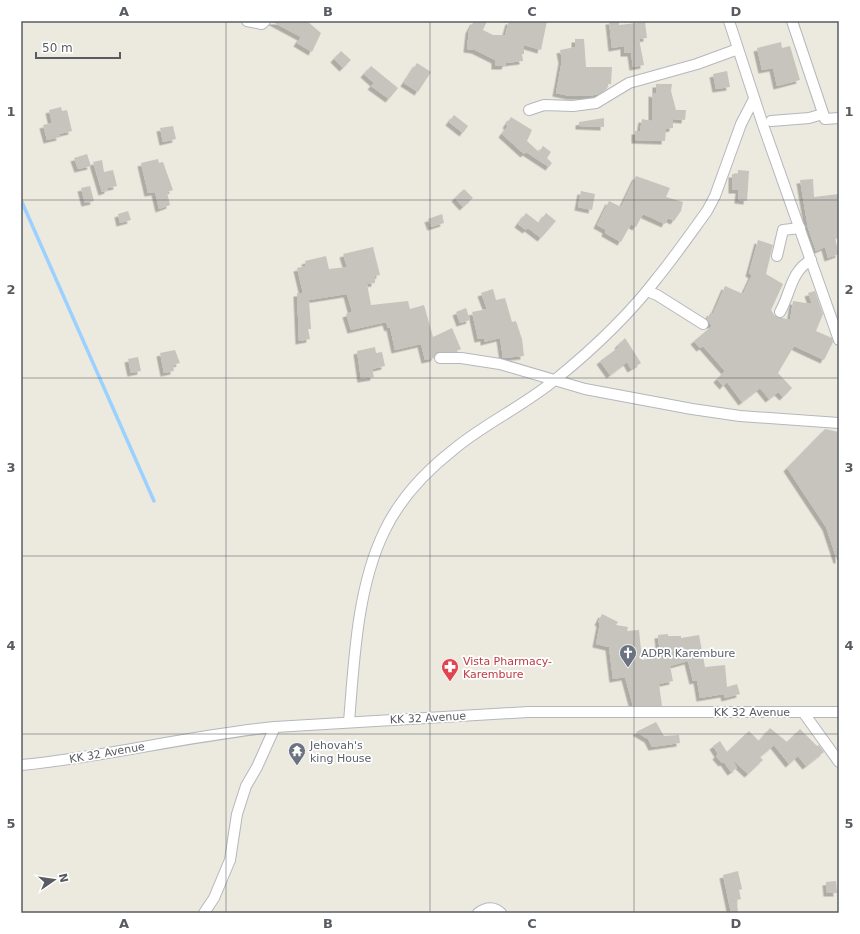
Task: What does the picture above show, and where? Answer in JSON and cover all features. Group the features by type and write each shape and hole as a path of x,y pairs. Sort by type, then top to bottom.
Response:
{"street":[{"path":"247,21 262,24 265,21"},
{"path":"729,21 754,99 839,340"},
{"path":"792,21 825,119 839,118"},
{"path":"529,110 544,105 573,106 596,103 629,84 697,64 738,49"},
{"path":"349,722 356,648 366,586 378,546 399,506 422,478 454,449 555,381 588,352 647,291 712,201 741,124 754,99"},
{"path":"771,121 809,118 823,114"},
{"path":"777,256 783,230 800,228"},
{"path":"780,312 801,266 811,260"},
{"path":"647,291 657,295 703,324"},
{"path":"440,358 461,358 500,364 585,390 692,409 740,416 839,423"},
{"name":"KK 32 Avenue","path":"21,765 81,759 238,730 349,722 528,712 839,712"},
{"path":"803,712 839,762"},
{"path":"204,913 214,898 230,860 237,814 246,786 257,767 275,727"},
{"path":"478,913 486,908 491,908 501,913"}],"building":[{"path":"271,21 307,21 321,33 312,52 297,43 301,37"},
{"path":"474,21 487,21 483,30 493,35 505,35 509,21 547,21 541,50 524,45 524,54 522,54 523,61 506,63 505,66 495,66 495,60 475,50 467,49 469,30"},
{"path":"609,21 619,21 619,25 645,22 647,38 639,39 644,65 633,67 631,53 624,53 624,46 612,48"},
{"path":"575,39 584,39 586,67 612,67 611,84 606,84 607,89 599,94 589,96 570,96 556,93 562,60 560,50 575,47"},
{"path":"781,42 782,48 790,46 800,80 777,86 773,68 762,70 757,48"},
{"path":"341,51 351,60 343,68 334,59"},
{"path":"417,63 431,72 418,92 404,83"},
{"path":"371,66 398,88 389,99 371,86 374,83 364,74"},
{"path":"727,71 730,87 716,89 713,74"},
{"path":"656,84 672,84 671,91 676,110 686,110 685,120 673,119 673,128 666,129 665,141 635,140 635,131 640,131 642,119 652,121 652,93 656,94"},
{"path":"61,107 62,111 67,110 72,131 59,134 60,137 47,140 43,125 52,123 49,110"},
{"path":"454,115 468,126 463,133 449,122"},
{"path":"511,117 532,130 527,141 539,152 543,146 551,152 547,158 552,163 549,167 526,152 524,154 502,134 508,126 506,125"},
{"path":"604,118 604,127 579,126 579,122"},
{"path":"173,126 176,139 163,142 160,128"},
{"path":"87,154 91,166 78,169 74,158"},
{"path":"158,159 159,163 163,162 173,190 167,192 170,205 159,209 155,192 148,193 141,163"},
{"path":"102,160 104,172 113,170 117,186 108,188 108,190 102,192 93,162"},
{"path":"738,170 749,171 747,201 738,200 739,190 732,190 732,174 738,174"},
{"path":"636,176 670,188 666,197 683,202 681,211 674,221 668,218 665,224 643,214 636,227 631,224 621,242 605,233 606,230 597,225 609,201 621,207"},
{"path":"813,179 814,197 839,194 839,238 835,239 839,254 828,258 825,247 816,251 808,228 800,180"},
{"path":"90,186 94,201 85,203 81,188"},
{"path":"464,189 473,198 463,207 455,198"},
{"path":"581,191 595,194 592,210 578,207"},
{"path":"128,211 131,220 120,223 118,214"},
{"path":"526,213 539,223 546,213 556,221 541,238 528,228 526,230 518,224"},
{"path":"442,214 444,223 431,227 428,219"},
{"path":"758,240 773,245 766,274 783,284 771,310 775,316 790,320 793,301 812,304 808,293 815,291 823,314 816,331 832,338 833,342 824,360 794,346 778,373 792,388 783,397 778,392 769,399 760,388 742,402 727,382 723,386 717,379 725,371 703,346 700,348 694,341 712,326 707,319 711,312 713,314 725,286 743,294 752,275 749,273"},
{"path":"373,247 380,275 375,276 375,283 367,284 371,305 408,301 410,309 424,305 433,337 452,328 461,349 454,352 437,352 434,358 425,360 421,344 395,350 390,327 388,328 386,322 351,330 346,314 352,312 347,294 309,300 311,329 308,329 310,339 299,341 297,293 303,293 297,268 306,266 305,261 326,256 329,269 347,267 343,254"},
{"path":"493,289 496,300 505,298 512,322 516,321 522,339 524,356 503,358 500,338 484,342 484,338 478,339 472,312 487,309 481,293"},
{"path":"466,308 470,320 460,323 456,312"},
{"path":"625,338 641,363 631,369 627,362 610,375 600,361 619,347 618,345"},
{"path":"375,347 376,353 382,352 385,366 372,369 374,377 361,379 357,351"},
{"path":"175,350 180,363 173,365 174,371 164,373 160,353"},
{"path":"138,357 141,371 131,373 128,359"},
{"path":"825,429 839,432 839,560 837,560 826,527 787,468"},
{"path":"602,614 618,622 616,625 628,627 627,631 639,630 642,660 660,656 658,635 668,634 668,636 681,636 681,638 699,635 705,667 725,665 727,687 737,684 740,694 725,698 724,694 700,698 697,680 693,681 688,661 670,666 673,681 659,684 662,706 633,706 625,677 613,679 609,647 596,644 600,623 598,622"},
{"path":"656,722 664,736 679,735 680,743 652,747 648,739 636,732"},
{"path":"770,728 787,742 800,729 817,746 819,745 824,752 806,766 798,756 789,764 774,745 760,757 763,760 748,774 732,759 737,768 731,772 724,762 722,763 716,756 718,754 713,746 720,741 727,752 749,731 759,741"},
{"path":"738,871 742,889 739,890 741,899 737,900 738,913 731,913 723,875"},
{"path":"836,881 837,893 827,893 826,882"}],"waterway":[{"path":"21,200 154,501"}],"place":[{"name":"ADPR Karembure","path":"628,668"},
{"name":"Vista Pharmacy- Karembure","path":"450,682"},
{"name":"Jehovah's king House","path":"297,766"}]}
